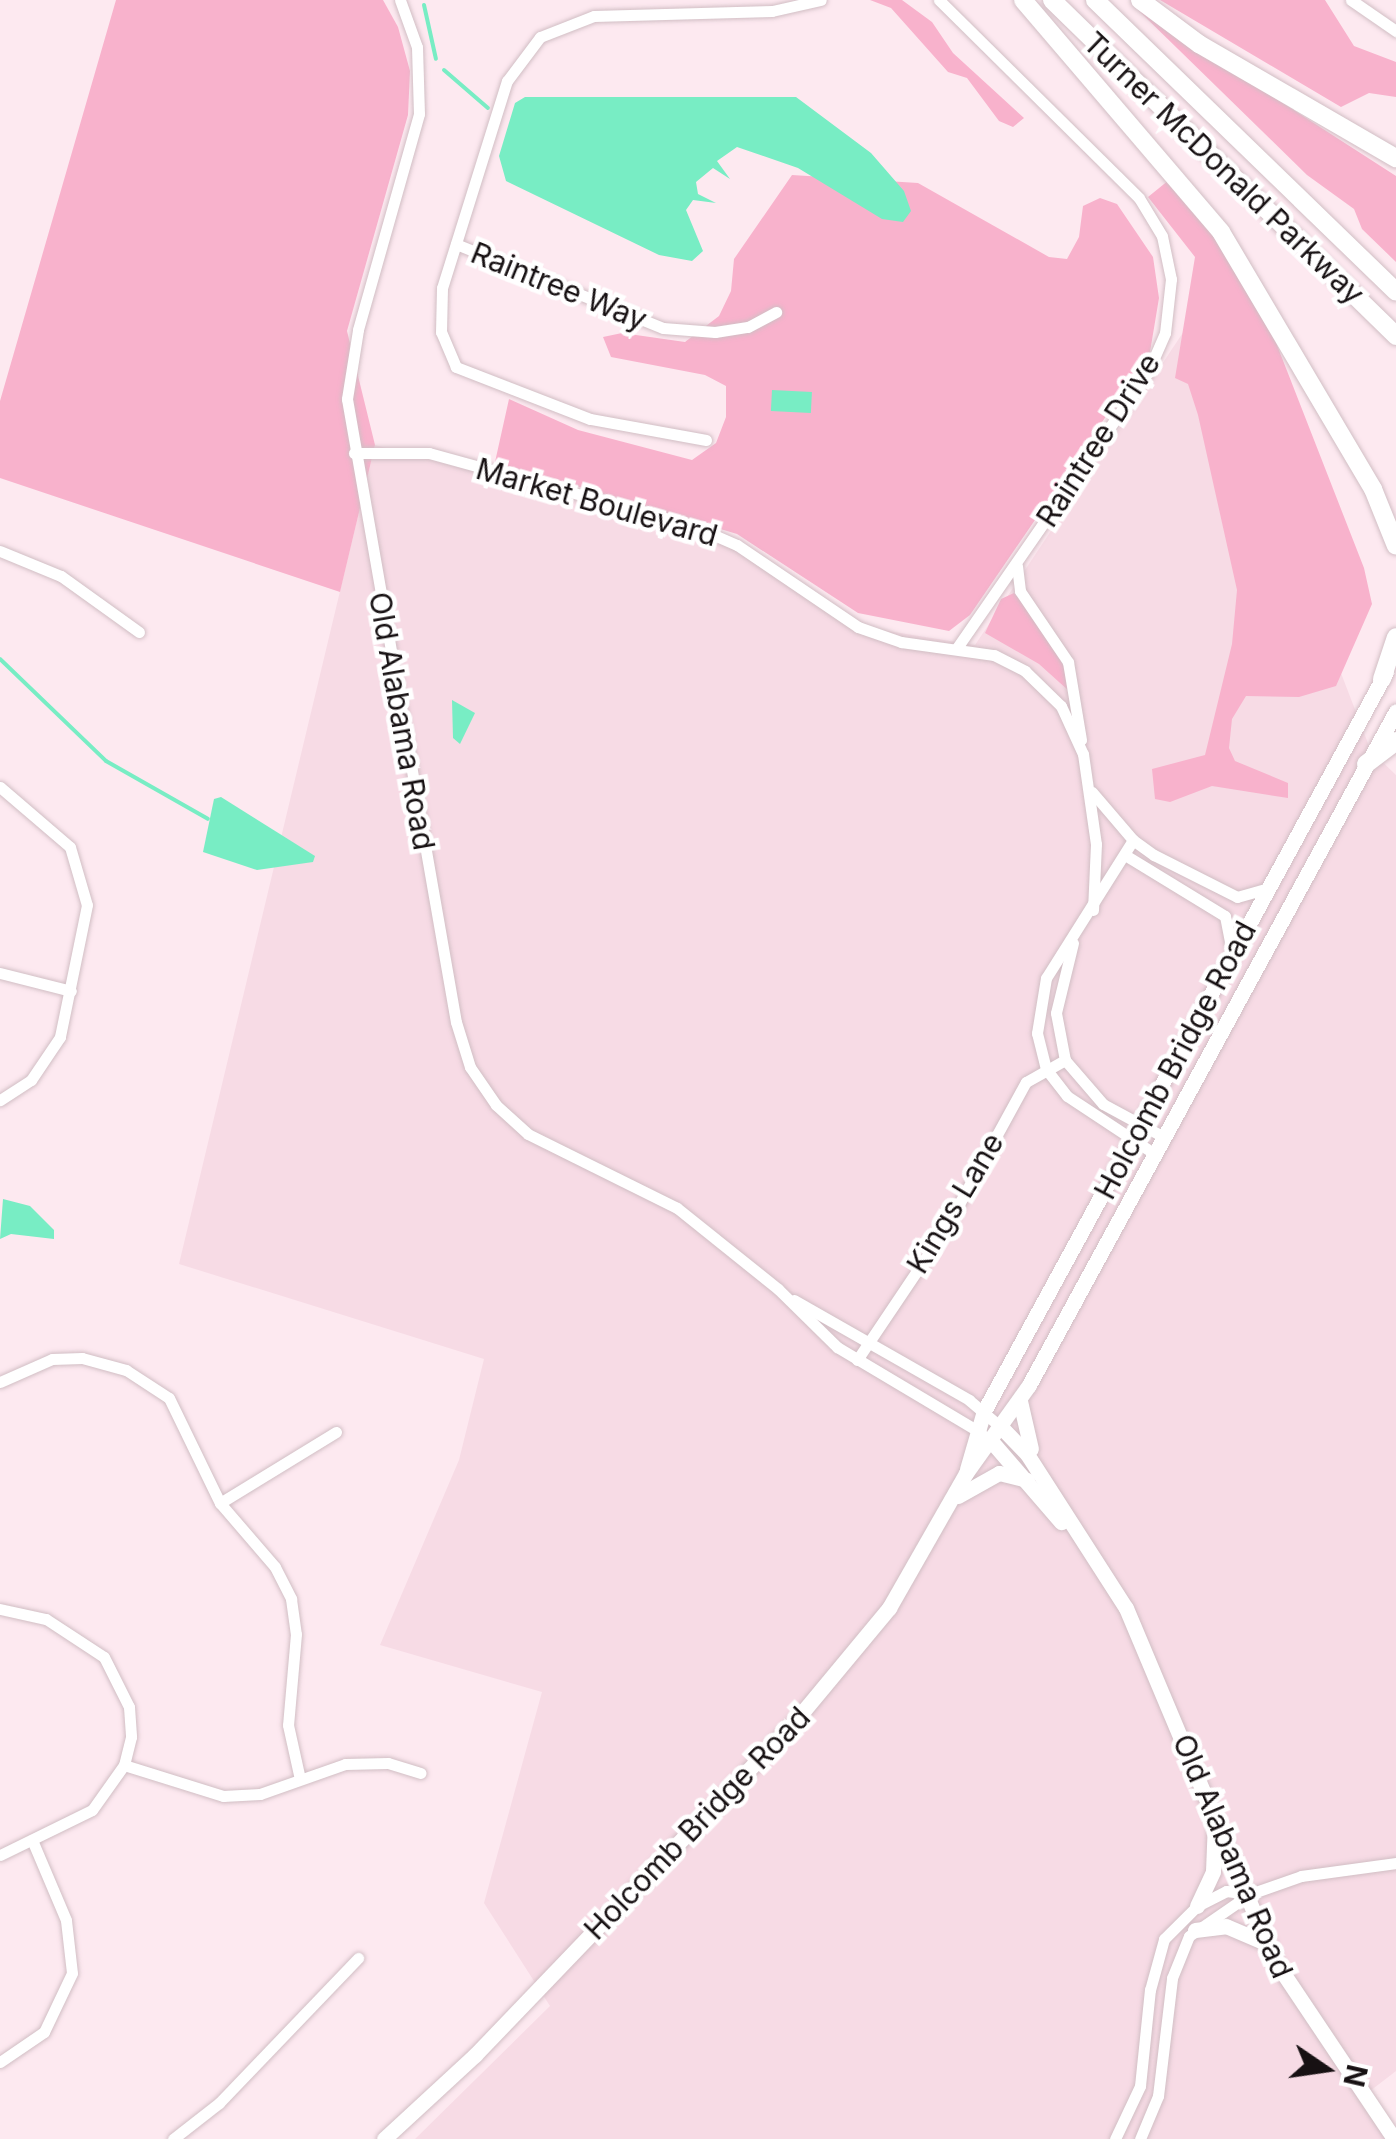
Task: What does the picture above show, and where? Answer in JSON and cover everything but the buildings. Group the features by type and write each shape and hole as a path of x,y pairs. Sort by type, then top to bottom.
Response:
{"highway":[{"path":"1022,0 1220,232 1374,488 1396,546"},
{"name":"Turner McDonald Parkway","path":"1052,0 1396,336"},
{"name":"Turner McDonald Parkway","path":"1095,0 1396,292"},
{"path":"1140,0 1198,44 1396,161"},
{"path":"1382,678 1396,637"},
{"path":"1366,764 1396,742"}],"main road":[{"name":"Holcomb Bridge Road","path":"384,2139 482,2047 824,1690 902,1589 966,1473 984,1411 1396,653"},
{"name":"Holcomb Bridge Road","path":"966,1473 1020,1401 1396,711"},
{"path":"953,1500 1000,1473 1036,1481 1020,1425 1020,1401"},
{"name":"Old Alabama Road","path":"998,1435 1096,1560 1136,1628 1291,1992 1394,2139"},
{"path":"1197,1906 1213,1872 1214,1807"},
{"path":"1195,1930 1226,1926 1268,1944"}],"street":[{"name":"Old Alabama Road","path":"400,0 417,46 419,114 352,353 347,400 456,1022 470,1066 496,1105 528,1134 677,1208 778,1289 857,1360 976,1429 998,1435"},
{"path":"706,440 590,419 450,362 440,308 456,244 507,81 540,37 594,16 772,12 821,0"},
{"name":"Raintree Drive","path":"939,0 1139,198 1162,236 1170,267 1169,312 1153,362 957,648"},
{"path":"1351,0 1396,32"},
{"name":"Raintree Way","path":"456,244 663,328 716,332 748,327 776,312"},
{"name":"Market Boulevard","path":"354,453 429,453 691,524 737,545 858,627 902,642 994,655 1040,683 1061,706 1083,754 1092,792 1093,910"},
{"path":"0,551 61,576 138,632"},
{"path":"1018,560 1020,591 1068,662 1083,754"},
{"path":"0,786 61,836 82,875 86,919 49,1060 31,1080 0,1100"},
{"name":"Market Boulevard","path":"1092,792 1133,840 1227,894 1244,898 1268,888"},
{"path":"1133,840 1073,942 1057,956 1040,996 1037,1032 1046,1069 1081,1108 1155,1154"},
{"path":"1124,855 1225,916 1234,935 1232,954"},
{"path":"1073,942 1056,1014 1065,1060 1092,1094 1164,1138"},
{"path":"0,973 70,991"},
{"name":"Kings Lane","path":"857,1360 946,1226 1026,1082 1065,1060"},
{"name":"Old Alabama Road","path":"778,1289 866,1345 984,1411 998,1435"},
{"path":"0,1382 52,1358 82,1358 152,1383 183,1417 220,1503 275,1566 292,1599 296,1634 288,1725 300,1779"},
{"path":"220,1503 336,1432"},
{"path":"0,1609 46,1619 104,1657 129,1708 124,1765 92,1810 0,1854"},
{"path":"124,1765 223,1796 260,1794 345,1764 388,1763 421,1773"},
{"path":"0,2062 44,2032 72,1972 66,1920 32,1840"},
{"path":"1140,2139 1163,2074 1172,1978 1195,1930 1250,1894 1330,1869 1396,1864"},
{"path":"1115,2139 1140,2086 1156,1958 1175,1925 1197,1906 1226,1891 1250,1894"},
{"path":"173,2139 219,2103 358,1958"}],"shaded area":[{"path":"116,0 383,0 398,27 410,71 408,115 347,331 375,445 340,592 0,478 0,401"},
{"path":"870,0 902,0 932,22 953,53 1024,118 1013,127 999,121 967,78 948,72 891,8"},
{"path":"1160,0 1325,0 1354,46 1396,62 1396,97 1369,93 1341,107"},
{"path":"1137,9 1396,176 1396,262 1362,229 1354,209 1307,175"},
{"path":"525,97 796,97 871,153 904,191 911,211 903,222 882,219 798,168 737,147 717,161 730,179 713,168 696,182 698,194 716,203 693,200 686,210 703,251 692,261 659,255 506,181 499,156 515,103"},
{"path":"792,175 918,183 1049,257 1067,259 1079,237 1083,206 1100,198 1117,204 1153,257 1159,298 1150,352 970,615 949,631 858,613 737,534 495,462 509,399 578,430 692,460 716,443 726,417 726,386 705,375 611,357 603,337 622,333 685,342 719,316 731,291 734,259"},
{"path":"1169,180 1220,243 1275,340 1364,568 1372,604 1336,686 1299,697 1246,696 1232,719 1229,748 1235,761 1288,783 1288,798 1212,786 1170,802 1155,799 1152,769 1205,755 1232,644 1237,590 1198,415 1188,384 1175,378 1195,257 1148,197"},
{"path":"1200,307 1371,751 1396,775 1396,2071 1361,2098 1392,2139 415,2139 550,2006 484,1903 542,1692 380,1645 459,1460 484,1359 179,1264 375,445 741,544 863,627 975,645"},
{"path":"772,390 812,392 811,413 771,411"},
{"path":"1014,593 1040,619 1067,673 1069,691 1039,664 985,633 1001,599"},
{"path":"452,700 475,713 460,744 453,738"},
{"path":"221,797 315,856 313,862 257,870 203,852 214,799"},
{"path":"3,1199 30,1206 54,1230 54,1239 11,1234 0,1239"}],"waterway":[{"path":"424,5 436,59"},
{"path":"444,70 488,108"},
{"path":"0,659 106,761 208,819"}]}
